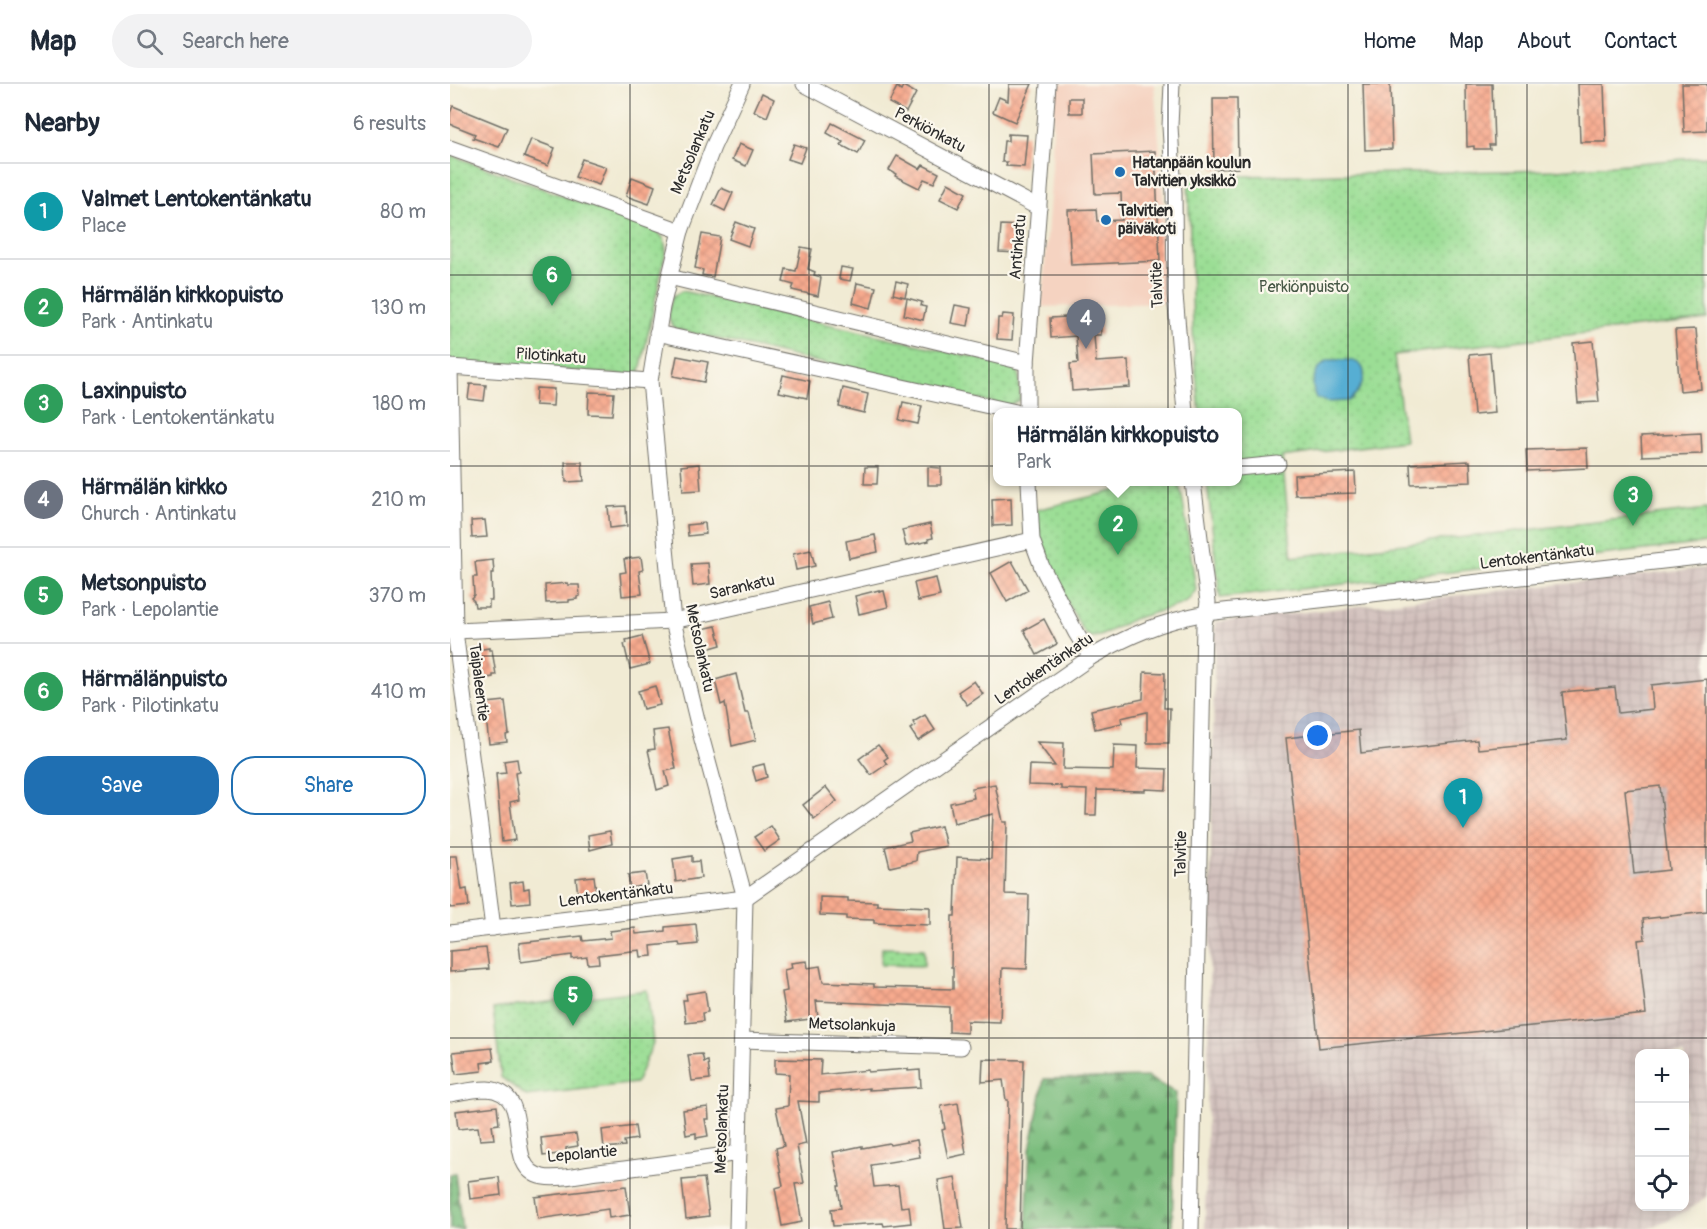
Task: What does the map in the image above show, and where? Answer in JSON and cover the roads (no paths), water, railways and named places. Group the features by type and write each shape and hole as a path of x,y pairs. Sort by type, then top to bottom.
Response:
{"street":[{"name":"Metsolankatu","path":"737,1229 745,898 700,732 674,621 650,381 657,333 681,231 713,147 742,84"},
{"name":"Perkiönkatu","path":"804,84 1039,208"},
{"name":"Antinkatu","path":"1027,408 1027,363 1048,84"},
{"name":"Talvitie","path":"1172,84 1170,126 1174,193 1175,295 1185,408"},
{"path":"450,148 681,231"},
{"path":"669,277 1027,363"},
{"path":"657,333 998,408"},
{"name":"Pilotinkatu","path":"450,367 650,381"},
{"name":"Taipaleentie","path":"450,367 455,631 493,928"},
{"path":"1242,468 1278,464"},
{"path":"1029,486 1032,540 1042,567 1091,657"},
{"name":"Talvitie","path":"1191,1229 1204,625 1208,602 1194,486"},
{"name":"Sarankatu","path":"455,631 674,621 1032,540"},
{"name":"Lentokentänkatu","path":"450,933 745,898 1091,657 1149,627 1206,613 1707,556"},
{"name":"Metsolankuja","path":"742,1040 961,1047"},
{"name":"Lepolantie","path":"450,1094 487,1089 504,1095 516,1113 523,1164 529,1171 542,1177 560,1177 739,1154"}],"water":[{"path":"1328,360 1352,360 1362,367 1364,377 1362,383 1356,394 1348,401 1327,402 1316,398 1313,387 1314,377"}],"place":[{"name":"Hatanpään koulun Talvitien yksikkö","path":"1120,172"},
{"name":"Talvitien päiväkoti","path":"1106,220"},
{"name":"Härmälänpuisto","path":"552,306"},
{"name":"Härmälän kirkko","path":"1086,349"},
{"name":"Laxinpuisto","path":"1633,526"},
{"name":"Härmälän kirkkopuisto","path":"1118,555"},
{"name":"Valmet Lentokentänkatu","path":"1463,828"},
{"name":"Metsonpuisto","path":"573,1026"}],"park label":[{"name":"Perkiönpuisto","path":"1304,287"}]}
